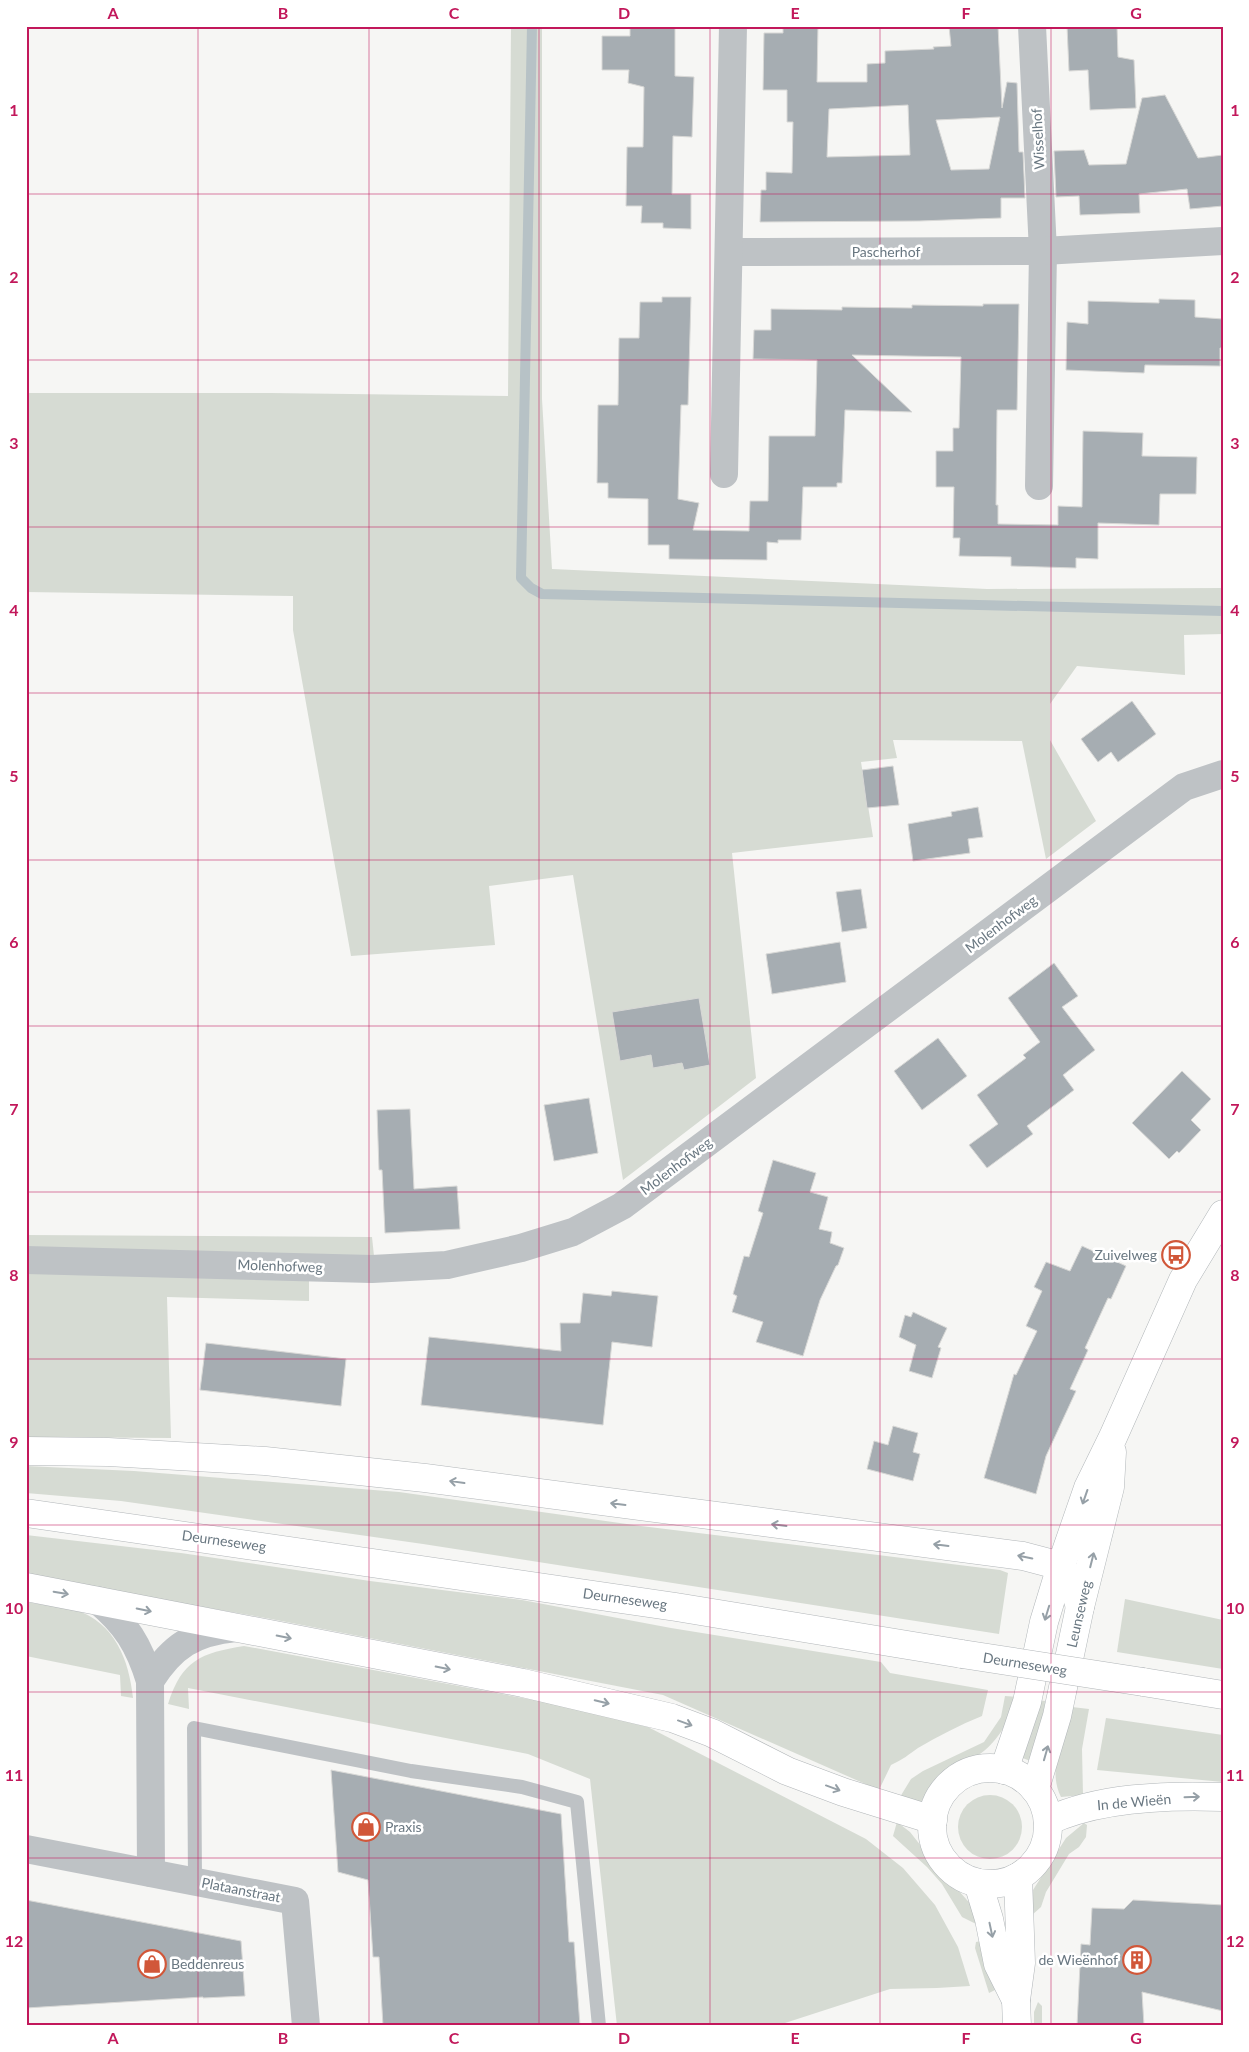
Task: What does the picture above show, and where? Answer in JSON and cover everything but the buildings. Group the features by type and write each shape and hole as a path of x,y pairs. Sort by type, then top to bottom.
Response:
{"main road":[{"name":"Leunseweg","path":"1004,1770 1027,1702 1044,1622 1088,1488 1113,1438 1183,1280 1223,1214"},
{"name":"Leunseweg","path":"1035,1789 1056,1716 1080,1607 1110,1487 1113,1438"},
{"path":"26,1451 108,1452 265,1461 425,1478 1022,1556 1061,1566 1073,1584 1080,1607"},
{"name":"Deurneseweg","path":"26,1513 667,1605 1223,1696"},
{"path":"26,1587 523,1683 672,1718 712,1733 788,1771 843,1792 933,1820"},
{"path":"981,1769 1004,1770 1021,1777 1035,1789 1045,1806 1048,1821 1047,1840 1040,1858 1030,1869 1018,1877 998,1884 978,1883 959,1874 943,1860 936,1848 933,1820 941,1795 960,1777 981,1769"},
{"name":"In de Wieën","path":"1048,1821 1068,1812 1126,1800 1223,1797"},
{"path":"1017,2013 1021,1963 1018,1877"},
{"path":"978,1883 989,1919 998,1964 1017,2013"}],"street":[{"path":"724,474 732,26"},
{"name":"Wisselhof","path":"1032,26 1043,251"},
{"name":"Pascherhof","path":"729,252 1043,251 1223,241"},
{"path":"1039,486 1043,251"},
{"name":"Molenhofweg","path":"26,1260 372,1269 447,1265 521,1248 573,1232 622,1206 1184,787 1223,774"},
{"path":"97,1600 116,1616 131,1635 143,1657 150,1681 152,1873"},
{"path":"150,1681 171,1653 185,1642 201,1634 236,1628"},
{"name":"Plataanstraat","path":"26,1849 296,1900 306,2026"}],"lane":[{"path":"196,1882 194,1728 411,1771 522,1787 577,1802 599,2026"}],"shaded area":[{"path":"511,26 542,26 542,399 552,569 987,589 1223,588 1223,634 1184,635 1185,675 1077,666 1050,704 1050,740 1096,821 1046,859 1022,741 893,740 897,758 861,762 873,837 732,853 756,1078 623,1180 573,875 489,886 495,945 351,956 293,630 293,596 26,592 26,393 271,393 508,396"},
{"path":"26,1235 372,1237 374,1256 26,1249"},
{"path":"26,1269 309,1276 309,1301 167,1297 171,1438 26,1437"},
{"path":"26,1466 134,1471 399,1492 641,1526 1000,1570 1008,1573 999,1634 423,1544 121,1501 26,1493"},
{"path":"26,1535 181,1553 370,1581 522,1600 671,1628 881,1662 890,1673 988,1690 982,1716 933,1739 891,1765 879,1790 663,1695 271,1619 26,1576"},
{"path":"1125,1599 1223,1620 1223,1669 1117,1652"},
{"path":"26,1602 76,1610 101,1624 118,1645 128,1670 133,1698 121,1696 120,1675 26,1656"},
{"path":"244,1646 539,1701 648,1727 866,1839 903,1868 935,1905 958,1947 970,1986 890,1989 785,2023 785,2026 617,2026 590,1779 528,1754 188,1688 189,1709 168,1704 180,1677 195,1661 216,1652"},
{"path":"1005,1696 1018,1697 1006,1724 989,1747 970,1761 940,1774 921,1802 900,1797 911,1779 923,1771 984,1742 1001,1717"},
{"path":"1036,1700 1045,1701 1043,1732 1033,1762 1020,1757"},
{"path":"1072,1707 1089,1709 1082,1749 1083,1795 1061,1797 1057,1786 1056,1764 1061,1740"},
{"path":"1106,1718 1223,1735 1223,1782 1097,1770"},
{"path":"984,1795 996,1795 1013,1804 1020,1815 1022,1827 1020,1839 1013,1850 996,1859 984,1859 972,1854 963,1845 958,1833 958,1821 963,1809 972,1800"},
{"path":"897,1822 910,1832 921,1846 934,1871 958,1890 975,1909 979,1923 976,1924 962,1917 942,1884 927,1867 893,1836"},
{"path":"1084,1823 1087,1825 1086,1837 1079,1847 1069,1854 1046,1892 1041,1907 1032,1915 1028,1911 1033,1890 1066,1838"},
{"path":"986,1940 995,1990 989,1993 975,1948 976,1942"},
{"path":"1038,2002 1042,2006 1042,2026 1034,2026 1034,2012"}],"waterway":[{"path":"532,26 521,578 531,588 542,594 1223,611"}],"place":[{"name":"Zuivelweg","path":"1176,1255"},
{"name":"Praxis","path":"366,1827"},
{"name":"de Wieënhof","path":"1137,1960"},
{"name":"Beddenreus","path":"152,1964"}]}
